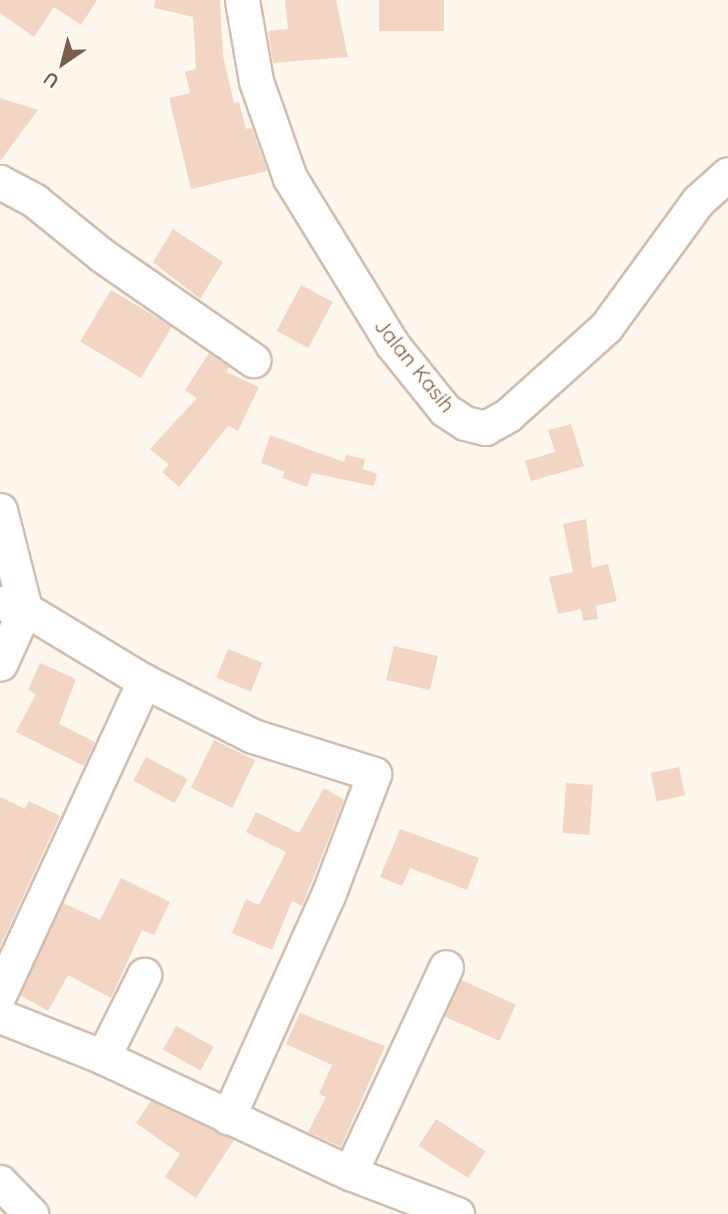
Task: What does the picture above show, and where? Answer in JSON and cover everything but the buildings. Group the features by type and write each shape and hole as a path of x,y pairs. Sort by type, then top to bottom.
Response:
{"street":[{"name":"Jalan Kasih","path":"242,0 256,81 290,178 392,344 445,410 466,423 485,428 508,415 606,327 698,201 728,174"},
{"path":"0,183 36,201 103,256 253,360"},
{"path":"0,510 13,606 0,664"},
{"path":"13,606 144,681 253,736 368,768 375,779 228,1118"},
{"path":"0,993 144,681"},
{"path":"350,1173 446,967"},
{"path":"103,1057 144,975"},
{"path":"0,1016 103,1057 350,1173 457,1214"},
{"path":"0,1182 31,1214"}]}
